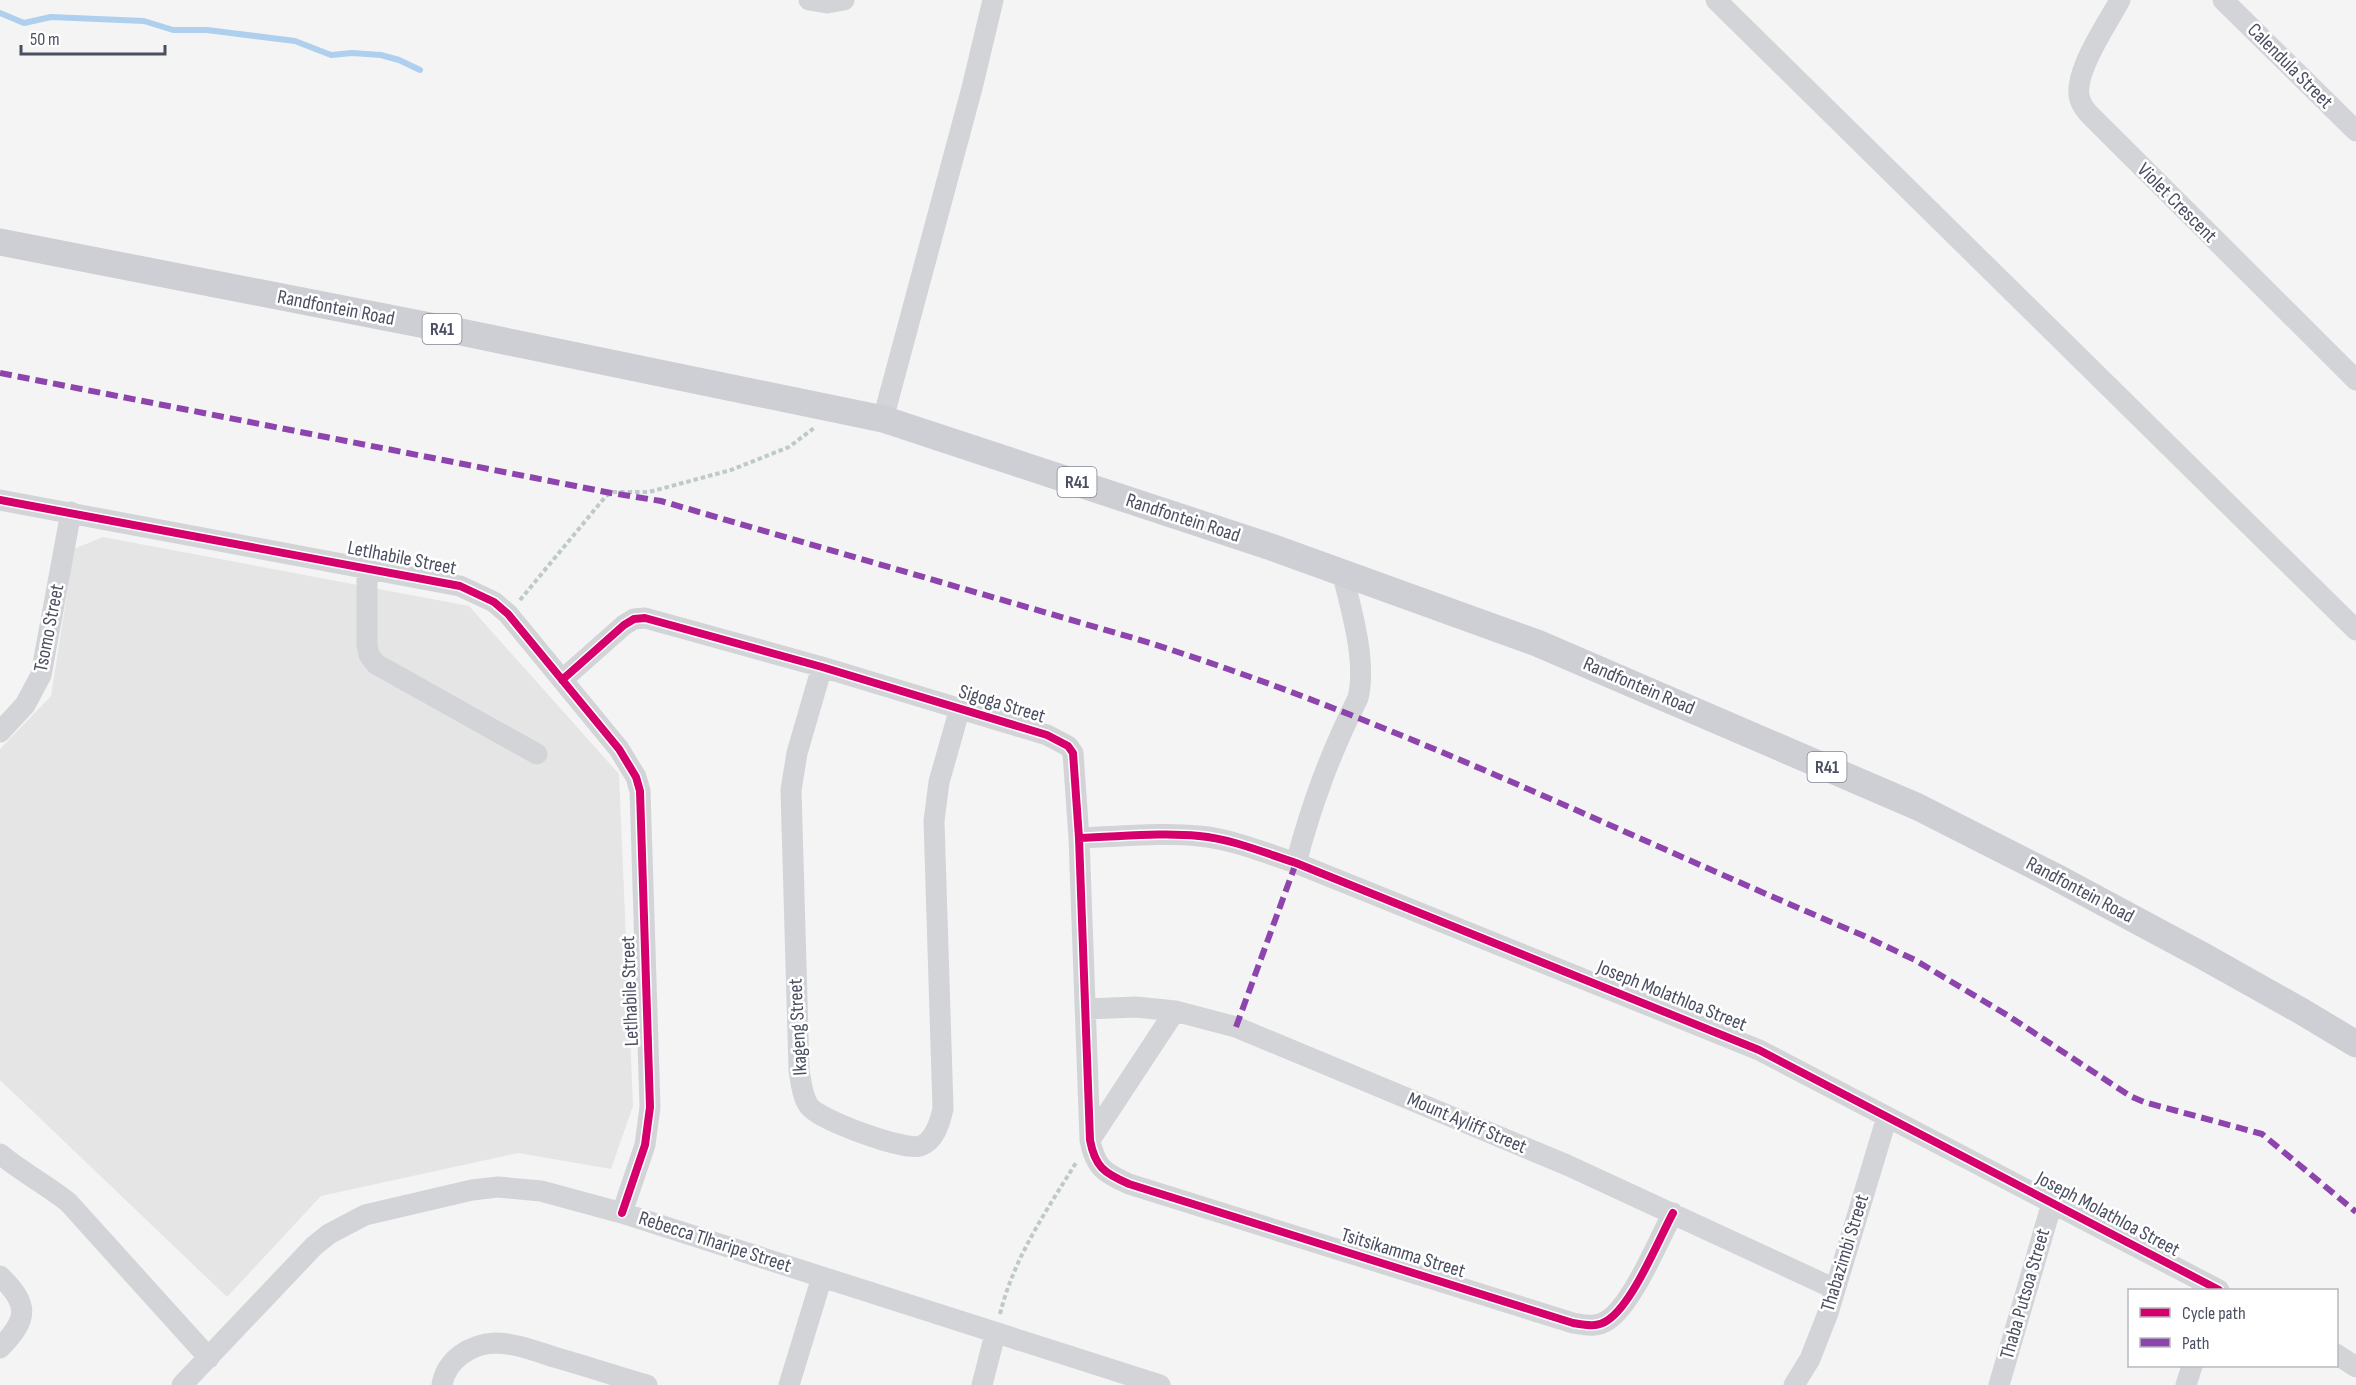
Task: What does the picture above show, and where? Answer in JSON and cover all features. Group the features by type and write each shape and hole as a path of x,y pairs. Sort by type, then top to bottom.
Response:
{"main road":[{"name":"Randfontein Road","path":"0,242 461,332 883,419 1342,572 1537,643 1918,807 2054,876 2203,956 2356,1044"}],"street":[{"path":"809,0 827,3 844,0"},
{"path":"883,419 972,88 993,0"},
{"path":"1716,0 2354,628"},
{"name":"Violet Crescent","path":"2120,0 2081,72 2078,88 2080,102 2092,117 2356,380"},
{"name":"Calendula Street","path":"2223,0 2356,131"},
{"name":"Letlhabile Street","path":"0,500 460,586 494,602 508,614 619,749 636,777 640,791 650,1107 645,1145 622,1213"},
{"name":"Tsomo Street","path":"0,732 25,705 40,675 72,512"},
{"path":"368,567 367,645 369,656 375,663 537,754"},
{"path":"1296,863 1318,787 1358,698 1360,688 1356,636 1342,572"},
{"name":"Sigoga Street","path":"562,680 624,625 645,618 960,708 1047,735 1068,746 1073,753 1079,838 1090,1140"},
{"name":"Ikageng Street","path":"822,667 797,753 791,790 798,1059 802,1090 809,1105 818,1115 839,1125 904,1145 919,1147 928,1142 940,1124 943,1109 934,820 939,782 960,708"},
{"name":"Joseph Molathloa Street","path":"1079,838 1200,836 1231,842 1296,863 1759,1050 2214,1289"},
{"name":"Mount Ayliff Street","path":"1086,1009 1136,1007 1175,1011 1236,1027 1567,1165 1835,1289"},
{"path":"1090,1140 1175,1011"},
{"name":"Thabazimbi Street","path":"1794,1385 1816,1344 1887,1118"},
{"name":"Tsitsikamma Street","path":"1090,1140 1093,1155 1101,1168 1129,1184 1573,1323 1592,1326 1608,1321 1626,1302 1673,1213"},
{"path":"0,1154 18,1169 68,1202 208,1358"},
{"name":"Rebecca Tlharipe Street","path":"182,1385 314,1245 329,1234 365,1215 472,1190 498,1187 541,1191 622,1213 1160,1385"},
{"name":"Thaba Putsoa Street","path":"1999,1385 2052,1203"},
{"path":"0,1276 15,1291 22,1312 21,1322 17,1329 0,1348"},
{"path":"789,1385 822,1277"},
{"path":"982,1385 995,1334"},
{"path":"441,1385 449,1364 461,1354 494,1343 518,1346 647,1385"},
{"path":"2338,1355 2356,1367"},
{"path":"2186,1385 2191,1367"}],"path":[{"path":"508,614 606,495 614,492 649,492 669,488 749,464 789,447 839,410"},
{"path":"995,1334 1007,1285 1017,1263 1090,1140"}],"shaded area":[{"path":"103,537 469,606 619,774 633,1106 611,1169 518,1153 321,1196 227,1297 0,1080 0,749 51,696 74,549"}],"waterway":[{"path":"0,13 24,23 51,17 144,21 173,30 207,30 295,41 331,55 352,53 381,55 420,70"}],"marked path":[{"path":"0,373 661,501 1137,639 1230,670 1412,740 1502,778 1915,960 2007,1015 2130,1096 2144,1102 2262,1134 2356,1212"},
{"path":"1236,1027 1296,863"}],"cycle path":[{"path":"0,500 460,586 494,602 508,614 619,749 636,777 640,791 650,1107 645,1145 622,1213"},
{"path":"562,680 624,625 634,619 645,618 822,667 1047,735 1068,746 1073,753 1079,838 1090,1140 1098,1163 1120,1180 1573,1323 1586,1325 1600,1324 1608,1320 1627,1300 1673,1213"},
{"path":"1079,838 1199,836 1236,843 1296,863 1759,1050 2217,1289"}]}
